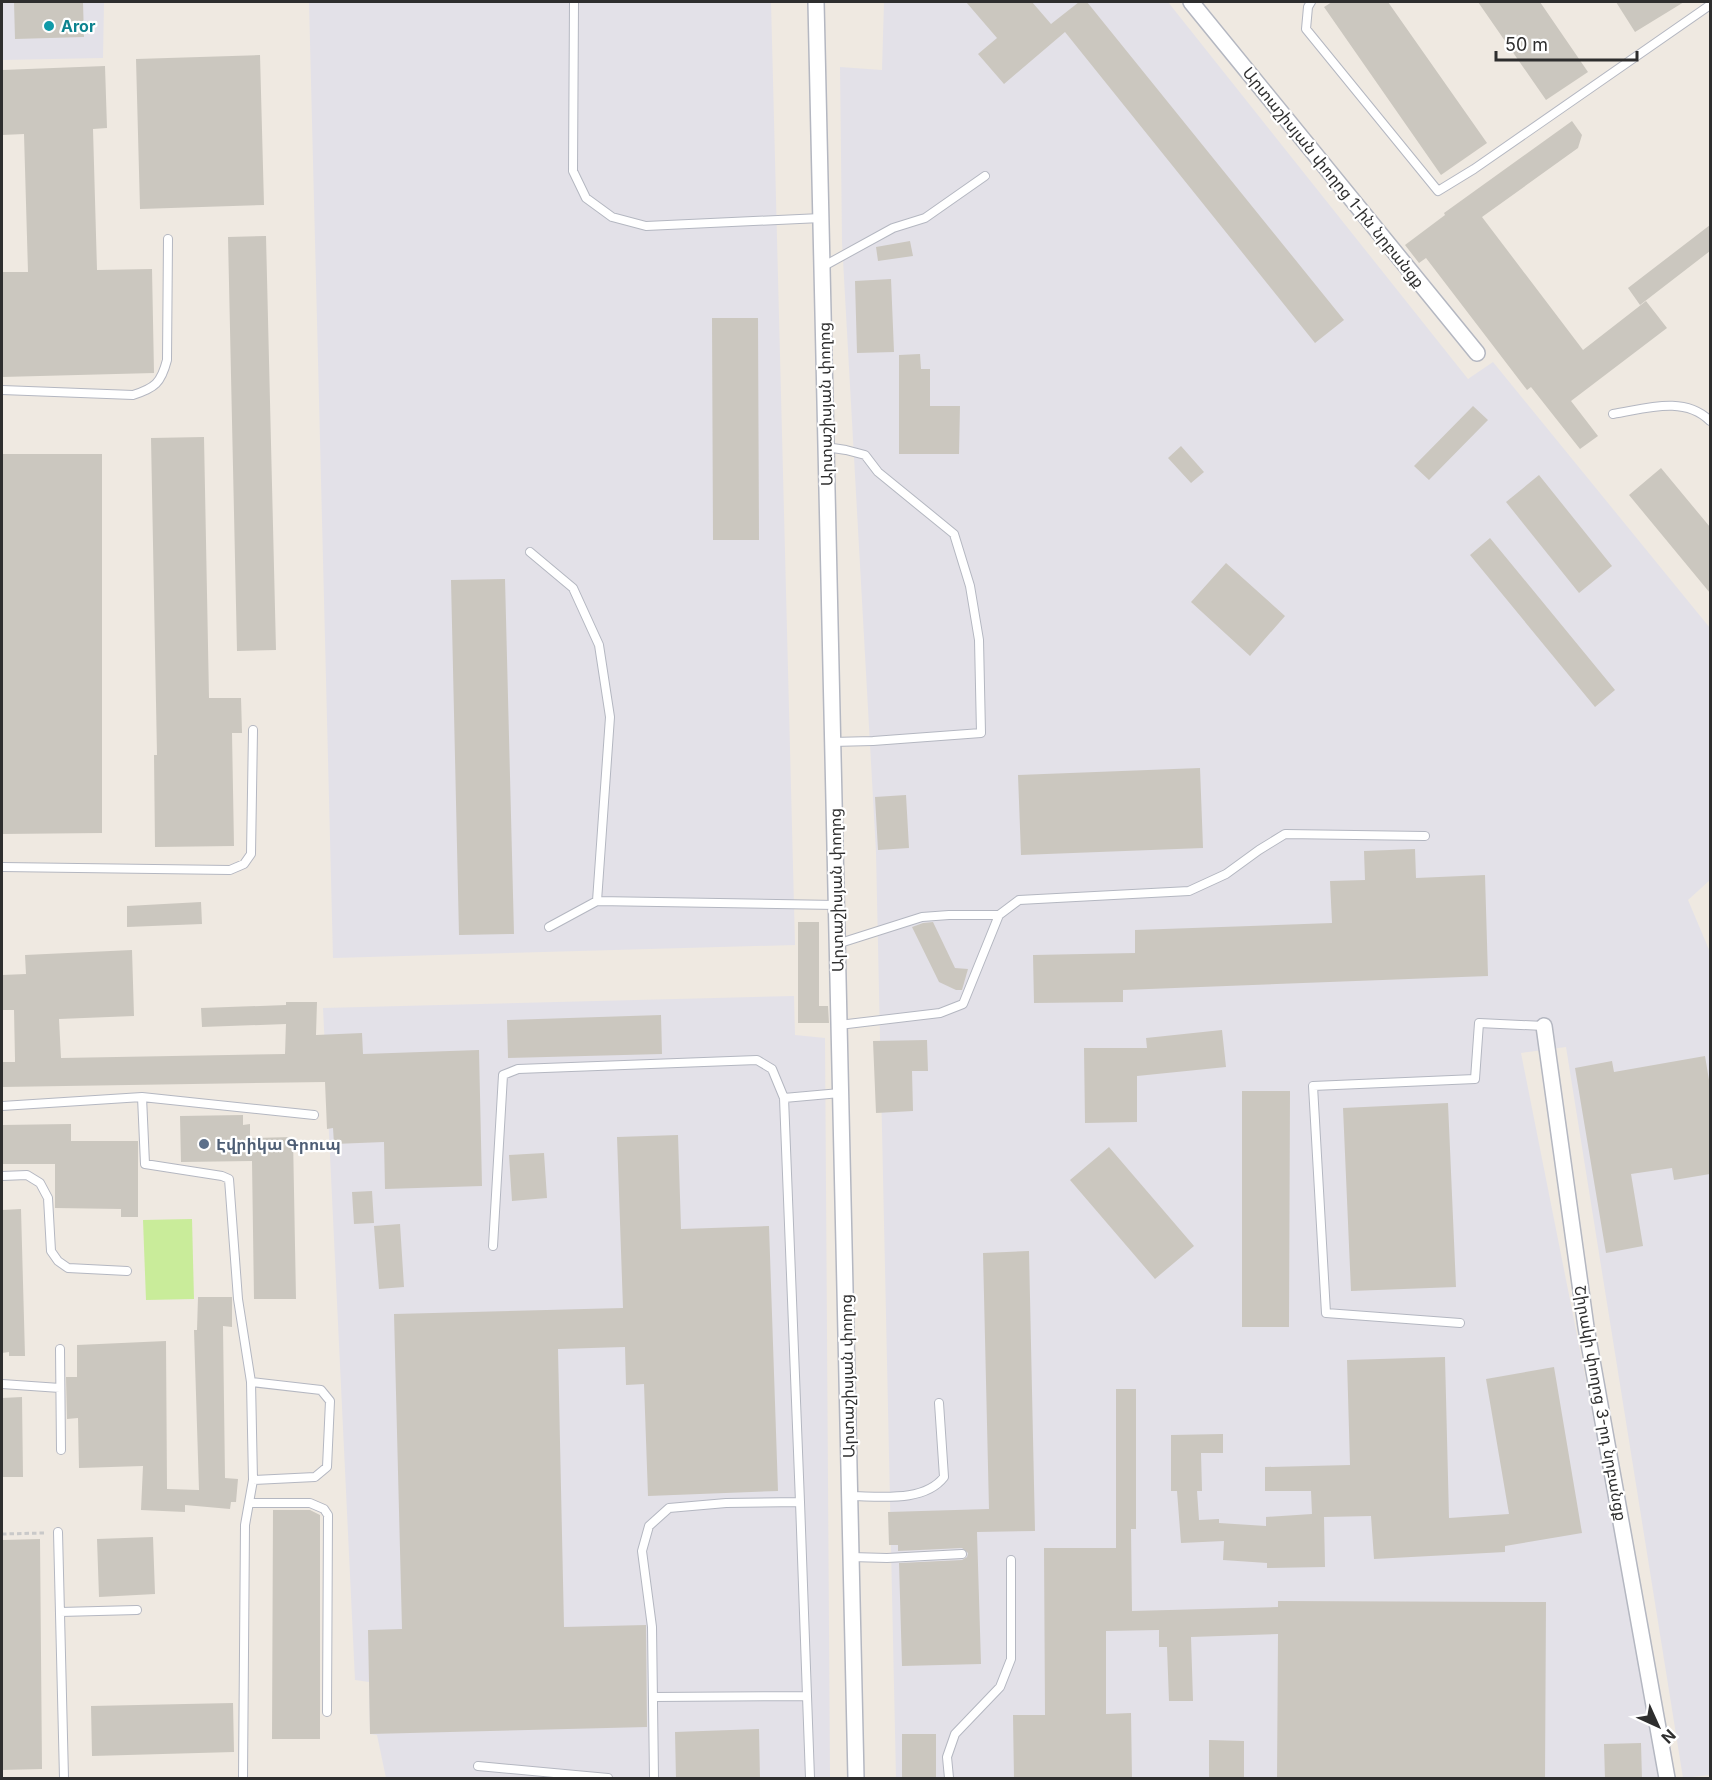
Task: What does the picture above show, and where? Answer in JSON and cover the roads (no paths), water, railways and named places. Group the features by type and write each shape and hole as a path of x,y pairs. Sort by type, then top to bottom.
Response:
{"street":[{"name":"Արտաշիսյան փողոց","path":"816,2 856,1779"},
{"name":"Արտաշիսյան փողոց 1-ին նրբանցք","path":"1191,2 1478,353"},
{"name":"Շիրակի փողոց 3-րդ նրբանցք","path":"1544,1026 1586,1327 1667,1779"}],"lane":[{"path":"574,2 573,171 586,198 612,217 646,226 821,218"},
{"path":"1311,2 1308,7 1306,29 1438,191 1474,169 1710,4"},
{"path":"822,267 893,228 925,218 985,176"},
{"path":"2,390 133,395 152,389 163,375 167,360 168,239"},
{"path":"1613,414 1684,405 1703,413 1710,421"},
{"path":"826,447 865,455 878,472 954,534 970,586 979,640 981,734 832,742"},
{"path":"530,552 573,588 599,645 610,717 597,901"},
{"path":"2,867 230,870 244,864 251,854 253,730"},
{"path":"839,1025 940,1013 963,1004 999,915 1020,900 1189,891 1226,874 1285,834 1425,836"},
{"path":"549,927 597,901 836,905"},
{"path":"837,944 922,917 999,915"},
{"path":"1460,1323 1326,1312 1313,1086 1475,1079 1479,1023 1544,1026"},
{"path":"493,1246 503,1075 518,1069 757,1060 772,1069 784,1098 810,1779"},
{"path":"784,1098 840,1093"},
{"path":"2,1106 142,1097 314,1115"},
{"path":"142,1097 145,1164 229,1179 238,1299 251,1382 253,1480 245,1525 243,1779"},
{"path":"2,1176 27,1175 40,1183 48,1198 51,1251 58,1261 68,1268 127,1271"},
{"path":"60,1349 60,1450"},
{"path":"251,1382 321,1390 330,1401 327,1467 315,1477 253,1480"},
{"path":"2,1384 60,1388"},
{"path":"849,1496 923,1493 941,1481 944,1477 939,1403"},
{"path":"654,1779 652,1627 642,1551 649,1526 669,1508 726,1503 800,1502"},
{"path":"249,1503 310,1503 324,1509 328,1515 327,1712"},
{"path":"58,1532 64,1779"},
{"path":"851,1557 887,1558 962,1554"},
{"path":"949,1779 947,1757 955,1734 1000,1687 1011,1659 1011,1560"},
{"path":"60,1612 137,1610"},
{"path":"653,1697 807,1696"},
{"path":"478,1766 608,1779"}],"place":[{"name":"Aror","path":"49,26"},
{"name":"Էվրիկա Գրուպ","path":"204,1144"}]}
